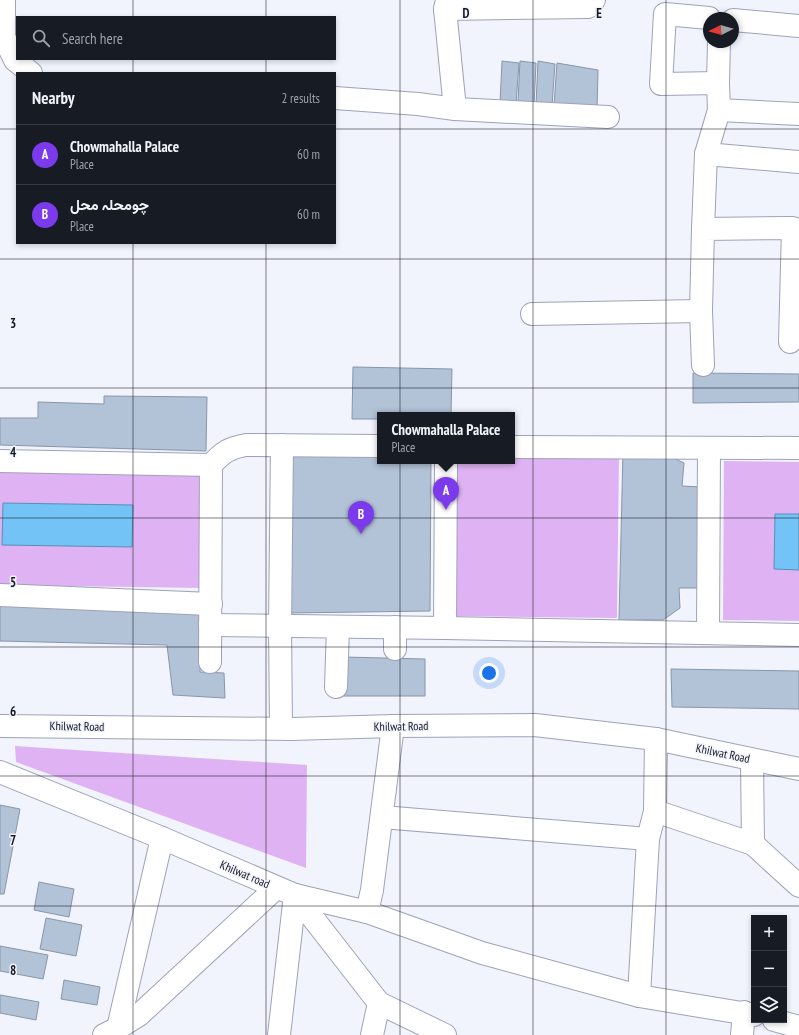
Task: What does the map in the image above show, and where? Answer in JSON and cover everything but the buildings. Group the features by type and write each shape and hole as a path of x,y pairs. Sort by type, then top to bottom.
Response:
{"street":[{"path":"4,0 4,37 15,60 30,72"},
{"path":"455,109 446,5 588,6 594,0"},
{"path":"703,16 665,7 661,84 718,83"},
{"path":"739,21 799,26"},
{"path":"703,365 701,311 706,154 718,110 719,48"},
{"path":"336,98 418,104 455,109 608,117"},
{"path":"718,110 799,114"},
{"path":"706,154 799,162"},
{"path":"703,229 793,228 790,342"},
{"path":"532,314 701,311"},
{"path":"210,662 211,465 221,455 233,447 246,445 377,446"},
{"path":"280,728 282,445"},
{"path":"515,447 799,448"},
{"path":"708,633 709,448"},
{"path":"0,461 211,465"},
{"path":"445,628 446,464"},
{"path":"0,595 210,614 280,626 799,635"},
{"path":"336,687 338,627"},
{"path":"395,627 395,649"},
{"name":"Khilwat Road","path":"0,726 280,728 535,726 656,739 799,769"},
{"path":"367,912 372,890 393,726"},
{"path":"639,996 648,839 655,811 656,739"},
{"path":"752,760 753,844"},
{"name":"Khilwat road","path":"0,772 162,838 286,891 379,1003 446,1035"},
{"path":"655,811 753,844 799,886"},
{"path":"382,817 648,839"},
{"path":"111,1032 162,838"},
{"path":"111,1032 139,1015 286,891"},
{"path":"286,891 367,912 482,952 639,996 749,1014 742,1035"},
{"path":"279,1035 286,891"},
{"path":"372,1035 379,1003"},
{"path":"785,1023 799,1027"}],"shaded area":[{"path":"515,453 619,454 617,618 453,616 454,464 515,464"},
{"path":"724,461 799,462 799,621 723,620"},
{"path":"0,471 204,474 202,588 0,585"},
{"path":"15,746 307,765 306,868 16,762"}],"water":[{"path":"3,503 133,505 132,547 2,545"},
{"path":"775,514 799,514 799,570 774,569"}],"place":[{"name":"Chowmahalla Palace","path":"446,510"},
{"name":"چومحلہ محل","path":"361,534"}]}
